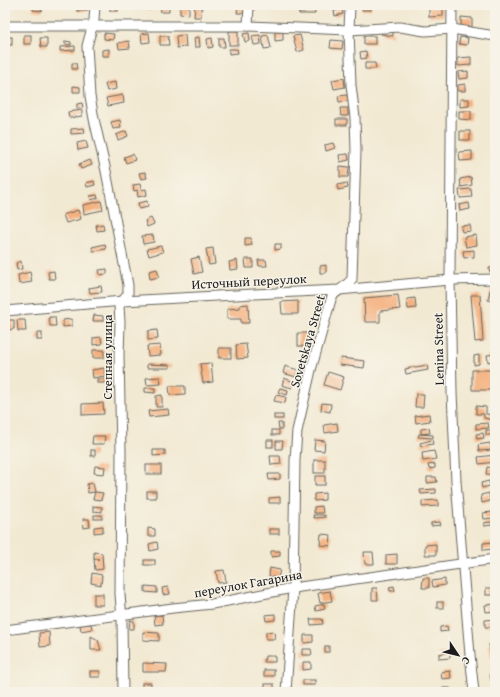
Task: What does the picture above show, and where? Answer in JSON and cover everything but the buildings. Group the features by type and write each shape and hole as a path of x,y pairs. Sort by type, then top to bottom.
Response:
{"street":[{"name":"Степная улица","path":"95,5 94,20 87,46 90,96 128,285 128,294 119,306 120,594 122,615 123,692"},
{"path":"248,26 249,5"},
{"name":"Sovetskaya Street","path":"286,692 293,588 295,460 297,431 310,370 329,304 332,296 338,290 345,287 352,279 356,150 355,118 351,85 349,30 350,5"},
{"name":"Lenina Street","path":"452,5 450,280 452,393 456,481 474,692"},
{"path":"5,26 248,26 349,30 400,28 425,31 452,29 495,36"},
{"name":"Источный переулок","path":"5,311 123,302 338,290 450,280 495,279"},
{"name":"переулок Гагарина","path":"5,630 212,604 293,588 495,559"}]}
